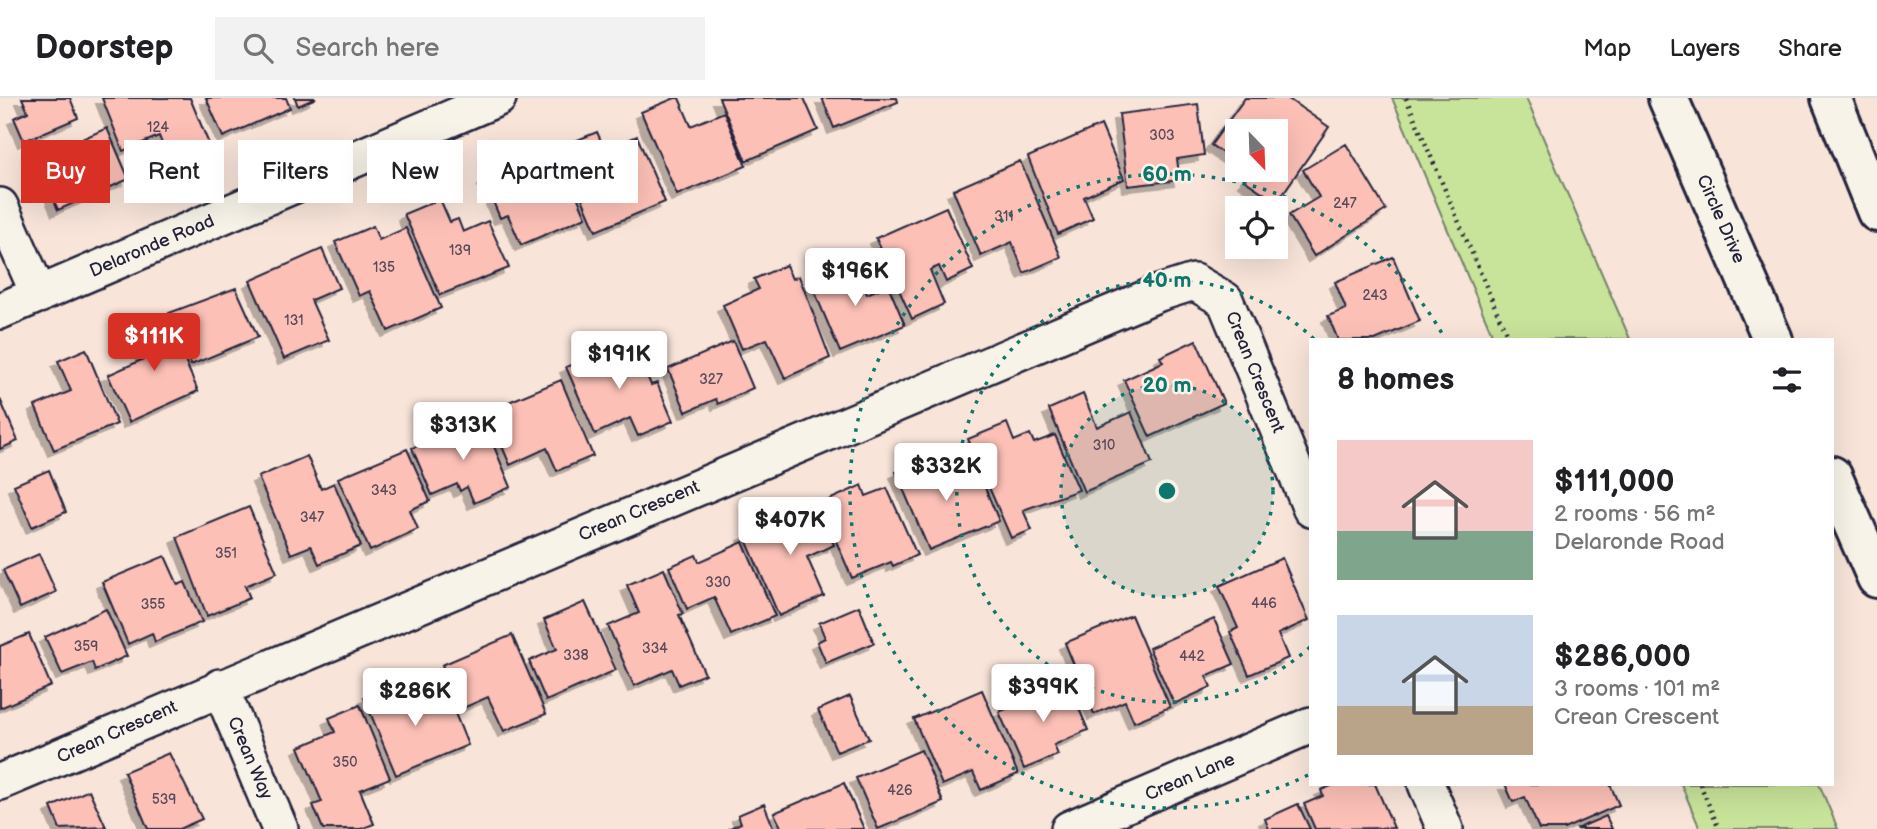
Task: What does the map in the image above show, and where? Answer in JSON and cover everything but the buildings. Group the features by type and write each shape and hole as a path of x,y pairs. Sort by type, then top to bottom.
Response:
{"highway":[{"name":"Circle Drive","path":"1668,98 1772,338"},
{"path":"1831,98 1877,212"},
{"path":"1834,480 1877,578"}],"street":[{"name":"Delaronde Road","path":"0,311 430,111 498,98"},
{"path":"0,206 39,295"},
{"name":"Crean Crescent","path":"0,782 1159,293 1194,282 1225,300 1309,504"},
{"name":"Crean Way","path":"220,687 280,829"},
{"name":"Crean Lane","path":"1069,829 1309,726"},
{"path":"1427,786 1446,829"}],"path":[{"path":"1406,98 1508,338"},
{"path":"1701,786 1719,829"}],"green space":[{"path":"1392,98 1526,98 1630,338 1494,338"},
{"path":"1682,786 1820,786 1838,829 1700,829"}]}
